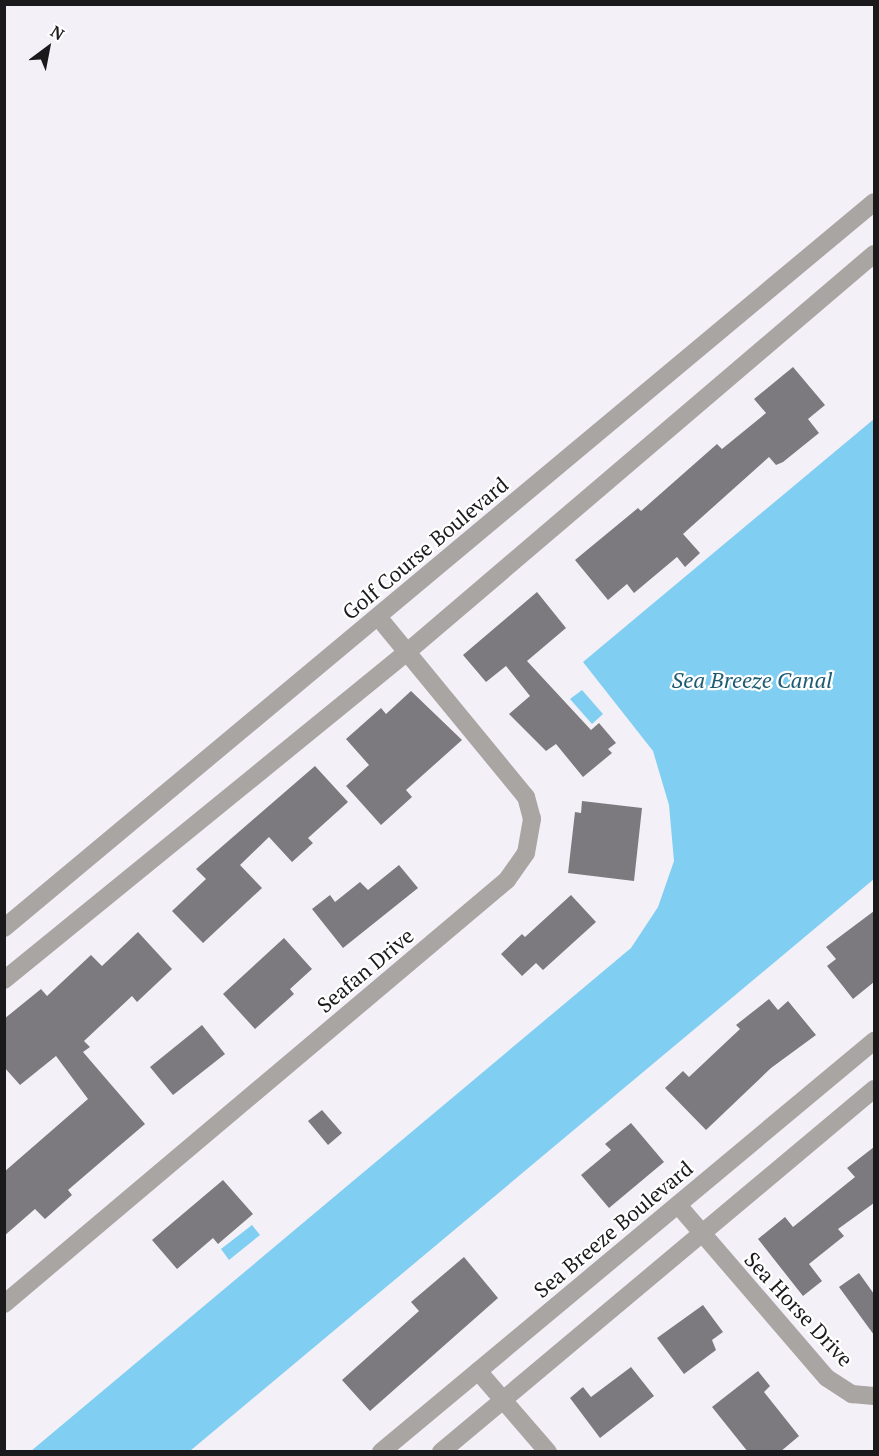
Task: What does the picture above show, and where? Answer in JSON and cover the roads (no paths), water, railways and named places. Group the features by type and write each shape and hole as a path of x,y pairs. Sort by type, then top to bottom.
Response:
{"street":[{"name":"Golf Course Boulevard","path":"4,928 874,202"},
{"path":"4,980 406,653 874,254"},
{"name":"Seafan Drive","path":"4,1304 507,880 526,853 532,819 526,797 378,616"},
{"name":"Sea Breeze Boulevard","path":"381,1452 874,1041"},
{"path":"441,1452 874,1089"},
{"name":"Sea Horse Drive","path":"678,1205 827,1378 852,1394 874,1396"},
{"path":"478,1371 548,1452"}],"water":[{"name":"Sea Breeze Canal","path":"874,419 874,879 190,1451 31,1451 631,948 658,907 674,861 669,805 653,751 583,662"},
{"path":"582,690 603,714 592,724 570,699"},
{"path":"252,1225 260,1235 229,1260 221,1249"}]}
